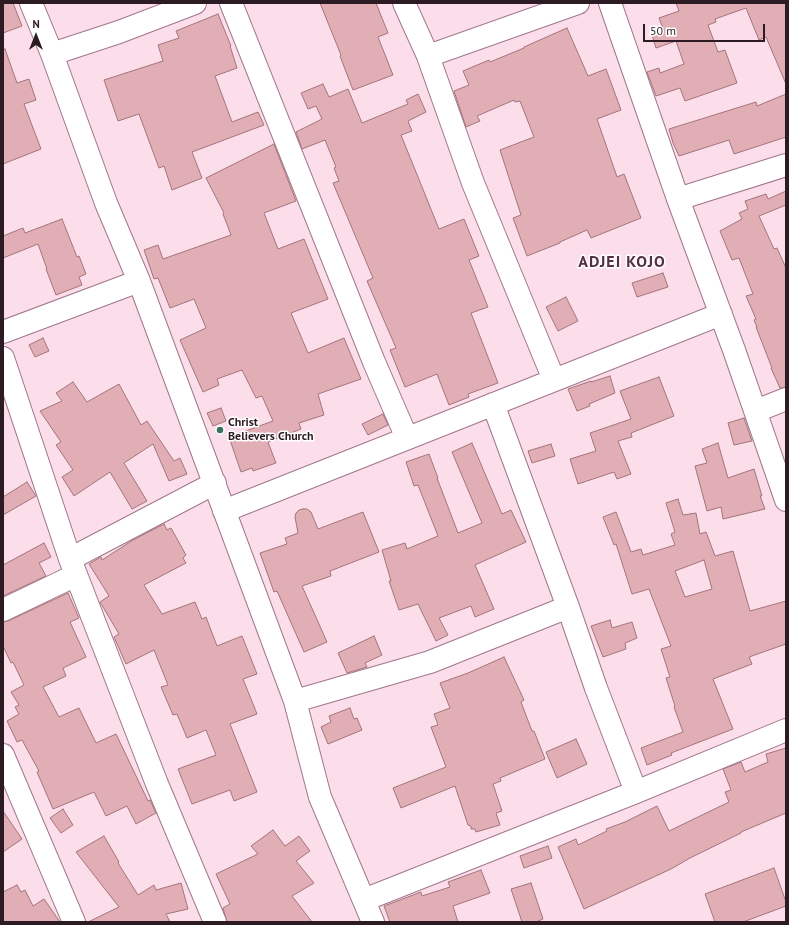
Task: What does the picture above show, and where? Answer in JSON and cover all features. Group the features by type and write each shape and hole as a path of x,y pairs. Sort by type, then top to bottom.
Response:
{"street":[{"path":"31,3 52,54 106,203 140,281 295,701 320,797 373,922"},
{"path":"52,54 119,32 195,3"},
{"path":"231,3 374,362 407,438"},
{"path":"404,3 428,56 473,183 554,380"},
{"path":"428,56 578,3"},
{"path":"610,3 678,199 756,411 786,500"},
{"path":"678,199 786,165"},
{"path":"4,330 140,281"},
{"path":"224,511 721,314"},
{"path":"3,358 73,567 157,784 215,922"},
{"path":"756,411 786,399"},
{"path":"493,404 568,607 596,688 636,792"},
{"path":"3,610 215,483"},
{"path":"295,701 430,662 568,607"},
{"path":"364,900 636,792 786,730"},
{"path":"3,755 74,922"}],"building":[{"path":"3,3 13,3 22,26 3,33"},
{"path":"320,3 376,3 388,33 378,37 393,75 353,90"},
{"path":"676,3 786,3 786,84 766,37 759,40 746,8 715,19 716,22 708,25 718,52 725,50 737,83 685,101 680,88 656,96 647,72 659,68 660,73 684,64 676,41 656,48 652,35 664,31 659,18 679,11"},
{"path":"218,14 231,46 237,68 215,76 232,122 258,112 264,125 192,152 202,178 172,190 164,166 159,168 139,114 118,121 104,80 163,61 158,45 179,38 176,31"},
{"path":"567,28 588,76 606,69 621,110 597,119 617,177 624,174 641,218 591,238 587,230 527,256 513,218 521,215 500,150 534,137 520,101 515,102 514,100 477,116 480,121 466,127 454,91 469,85 463,71 524,48"},
{"path":"5,49 17,83 29,79 36,100 24,104 41,149 3,164 3,50"},
{"path":"323,84 329,97 348,89 362,123 408,104 406,100 418,94 426,112 408,121 412,131 401,135 439,229 464,219 479,256 469,260 488,307 471,313 498,383 468,394 469,397 449,405 437,374 405,387 390,350 396,348 367,281 373,278 333,183 339,181 334,168 336,167 325,140 302,149 296,132 322,119 316,106 308,109 301,93"},
{"path":"786,94 786,137 734,154 729,140 679,156 669,129 756,102 757,106"},
{"path":"274,144 296,201 264,213 278,249 304,239 328,299 291,313 308,353 344,338 361,379 318,394 324,415 299,423 301,429 268,442 276,463 253,471 252,468 241,472 229,437 273,421 262,396 256,398 242,370 217,379 219,385 203,392 180,340 206,328 194,299 170,308 158,278 154,279 144,250 158,245 163,259 231,235 223,214 224,213 206,178"},
{"path":"786,191 786,205 759,216 774,249 777,248 786,268 786,387 780,388 771,368 756,327 754,320 756,319 746,296 753,294 739,258 732,260 720,231 742,219 739,213 748,209 745,201 766,194 768,199"},
{"path":"62,219 77,257 79,256 86,274 79,277 82,285 56,295 38,244 3,258 3,236 23,228 25,233"},
{"path":"663,273 668,287 637,297 632,283"},
{"path":"566,297 578,321 558,331 546,307"},
{"path":"43,338 49,351 35,357 29,345"},
{"path":"610,376 615,393 577,411 568,389"},
{"path":"659,377 674,416 631,433 632,437 618,441 631,474 617,479 614,472 578,484 570,459 596,451 590,433 631,419 620,391"},
{"path":"73,382 87,402 119,384 141,425 147,421 174,461 180,458 187,474 169,481 153,444 124,463 147,501 132,509 110,472 74,496 62,477 73,470 56,445 61,442 40,411 62,401 56,393"},
{"path":"221,408 226,421 213,426 207,413"},
{"path":"383,414 388,425 368,435 362,424"},
{"path":"744,418 752,441 734,445 728,423"},
{"path":"472,443 502,514 511,510 526,542 475,565 494,609 475,617 471,606 439,618 448,635 436,641 418,604 399,610 389,581 391,581 382,550 405,543 407,549 438,536 418,485 414,486 406,462 429,454 458,533 482,523 452,452"},
{"path":"718,443 728,478 754,469 762,496 760,496 765,509 723,519 721,507 707,511 695,466 707,463 702,449"},
{"path":"551,444 555,456 532,463 528,451"},
{"path":"27,482 36,496 3,515 3,497"},
{"path":"678,499 683,515 696,513 700,534 706,532 715,556 733,551 750,611 786,601 786,644 749,657 752,664 713,679 733,729 671,753 672,755 647,765 641,748 683,732 666,678 670,677 661,649 671,646 649,589 632,594 616,544 614,545 603,517 616,512 631,552 641,549 643,555 675,545 671,534 675,532 666,503","holes":["704,560 712,589 685,597 675,571"]},
{"path":"307,509 311,512 318,529 363,512 379,552 330,571 331,576 302,586 327,642 304,652 277,591 274,592 260,553 287,544 285,538 298,533 295,517 299,510"},
{"path":"164,524 167,530 171,528 186,555 183,558 186,563 144,585 162,614 195,602 202,619 206,617 217,646 242,636 257,674 243,679 257,714 230,724 257,792 234,801 230,790 192,804 178,769 216,755 206,730 187,738 177,714 173,715 161,687 168,685 154,650 126,664 114,637 119,634 100,602 109,596 89,564 101,557 102,560 133,540"},
{"path":"44,543 51,557 39,563 46,576 3,596 3,565"},
{"path":"68,593 79,618 70,622 86,657 63,668 66,676 43,687 59,717 79,708 96,743 116,734 148,801 150,800 156,813 136,824 127,806 106,816 94,792 53,809 37,772 39,771 22,740 17,742 7,721 19,714 15,707 19,705 11,692 24,685 13,662 11,663 3,646 3,622"},
{"path":"610,620 612,628 632,622 637,638 625,643 626,649 603,657 591,626"},
{"path":"374,636 382,655 365,663 367,667 347,673 338,653"},
{"path":"504,657 524,700 521,702 545,759 500,778 501,781 493,784 502,811 496,813 500,825 476,832 475,829 471,829 471,826 468,825 455,786 401,808 393,788 446,767 431,727 438,725 434,714 450,708 440,683 468,673"},
{"path":"350,708 354,719 357,718 362,730 328,744 321,727 331,722 329,716"},
{"path":"576,739 587,764 557,778 546,752"},
{"path":"786,748 786,813 741,832 671,869 584,909 558,847 576,839 578,845 607,831 606,829 625,822 657,806 669,831 729,802 725,792 731,790 723,769 741,762 745,772 768,762 766,754"},
{"path":"63,809 73,825 61,833 50,818"},
{"path":"3,811 22,839 3,852"},
{"path":"273,830 285,846 299,836 310,851 296,861 314,883 292,896 312,922 227,922 223,908 230,904 216,874 258,854 251,846"},
{"path":"104,836 119,862 118,863 138,895 154,885 156,890 181,883 188,909 166,914 170,922 88,922 119,907 76,852"},
{"path":"548,846 552,858 524,868 520,856"},
{"path":"774,868 786,902 786,906 743,922 715,922 705,894"},
{"path":"481,870 490,893 453,906 458,922 390,922 384,906 421,892 422,896 450,887 448,882"},
{"path":"531,883 543,919 536,922 522,922 511,889"},
{"path":"17,885 21,892 25,890 33,906 44,899 60,922 3,922 3,892"}],"place":[{"name":"Christ Believers Church","path":"220,430"}],"district":[{"name":"ADJEI KOJO","path":"622,262"}]}
